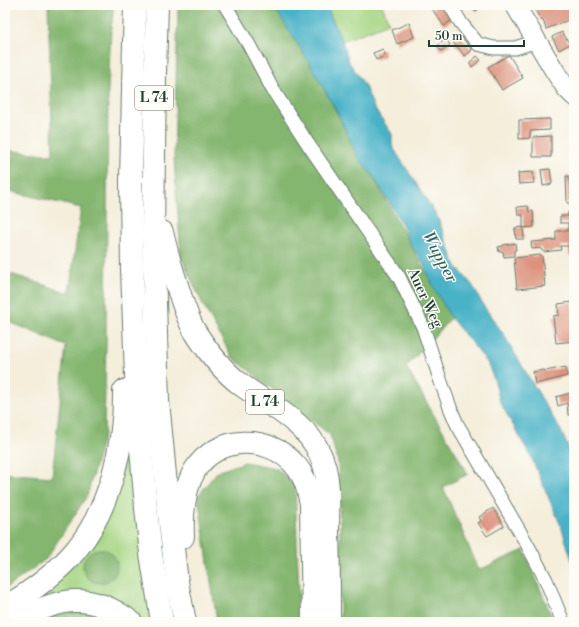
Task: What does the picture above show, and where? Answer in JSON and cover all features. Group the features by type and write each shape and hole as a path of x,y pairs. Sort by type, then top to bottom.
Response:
{"highway":[{"name":"L 74","path":"135,5 131,182 137,402 151,554 162,622"},
{"name":"L 74","path":"157,5 154,73 153,192 154,300 158,401 177,582 185,622"},
{"name":"L 74","path":"153,192 165,247 185,309 194,329 207,350 221,367 237,382 298,426 314,444 320,454 324,466 328,490 329,622"},
{"name":"L 74","path":"5,607 21,598 60,568 76,550 100,513 114,471 120,447 125,402 124,351 133,298"},
{"name":"L 74","path":"177,582 184,548 182,525 184,502 187,489 196,469 206,458 222,447 236,443 253,442 263,444 284,455 301,472 306,481 311,504 312,622"},
{"path":"15,622 42,608 56,603 76,601 101,606 114,611 131,622"}],"main road":[{"path":"515,5 566,88 574,96"}],"street":[{"name":"Auer Weg","path":"225,5 249,45 273,90 308,144 399,276 423,327 441,382 457,424 527,544 546,580 563,622"},
{"path":"450,5 465,28 478,44 494,48 514,48 537,41"}],"green space":[{"path":"48,5 114,5 111,29 108,92 104,434 87,496 46,559 5,589 5,473 52,477 66,346 5,320 5,272 69,293 81,208 5,190 5,150 53,155"},
{"path":"178,5 278,5 451,318 406,367 468,474 443,487 479,570 524,550 554,622 340,622 340,523 338,462 330,435 232,357 203,305 181,257 174,159"},
{"path":"326,5 382,5 389,23 342,41"},
{"path":"130,411 158,622 5,620 5,614 75,565"},
{"path":"245,462 276,468 295,485 300,622 217,622 198,496 217,472"},
{"path":"97,549 103,549 107,550 114,556 117,566 116,573 110,580 103,583 97,583 93,582 86,576 83,569 83,563 84,559 90,552"},
{"path":"70,611 107,616 116,622 35,622"}],"water":[{"name":"Wupper","path":"273,5 326,5 342,41 349,62 364,84 374,108 392,134 392,146 437,216 456,266 473,286 483,305 502,332 561,431 574,460 574,567 561,526 531,457 500,402 495,382 487,362 451,318 435,290 422,261 410,243 402,224 373,176 357,156 338,114 307,59"}],"building":[{"path":"437,5 448,5 456,17 444,26 432,9"},
{"path":"471,5 484,5 476,11"},
{"path":"532,5 574,5 574,17 546,29 543,20 542,21"},
{"path":"409,23 414,37 397,44 392,30"},
{"path":"562,32 570,44 559,50 552,37"},
{"path":"461,36 472,50 465,56 453,42"},
{"path":"446,39 450,45 441,51 437,46"},
{"path":"383,49 385,56 376,60 373,53"},
{"path":"509,55 523,78 502,90 488,67"},
{"path":"477,56 481,60 472,67 469,63"},
{"path":"550,119 550,130 530,131 530,138 519,139 519,120"},
{"path":"551,136 551,157 533,157 533,137"},
{"path":"550,169 552,184 543,186 541,170"},
{"path":"533,172 534,183 519,184 518,173"},
{"path":"566,176 569,176 569,181 574,181 574,203 567,203"},
{"path":"528,206 529,212 533,211 534,227 523,228 523,215 518,215 517,207"},
{"path":"568,212 574,212 574,255 569,255 569,246 560,246 561,250 544,252 541,248 532,249 531,242 556,240 556,231 568,231 568,223 560,223 560,216 568,216"},
{"path":"523,227 524,239 516,239 515,228"},
{"path":"515,243 516,250 514,250 514,256 504,257 503,251 499,252 498,247"},
{"path":"542,256 545,286 517,289 514,258"},
{"path":"572,302 574,341 556,343 553,316 559,315 558,304"},
{"path":"566,367 567,376 535,384 533,372"},
{"path":"574,392 574,413 568,415 567,403 558,406 556,397"},
{"path":"493,508 504,526 487,536 478,523 481,521 479,517"}]}
